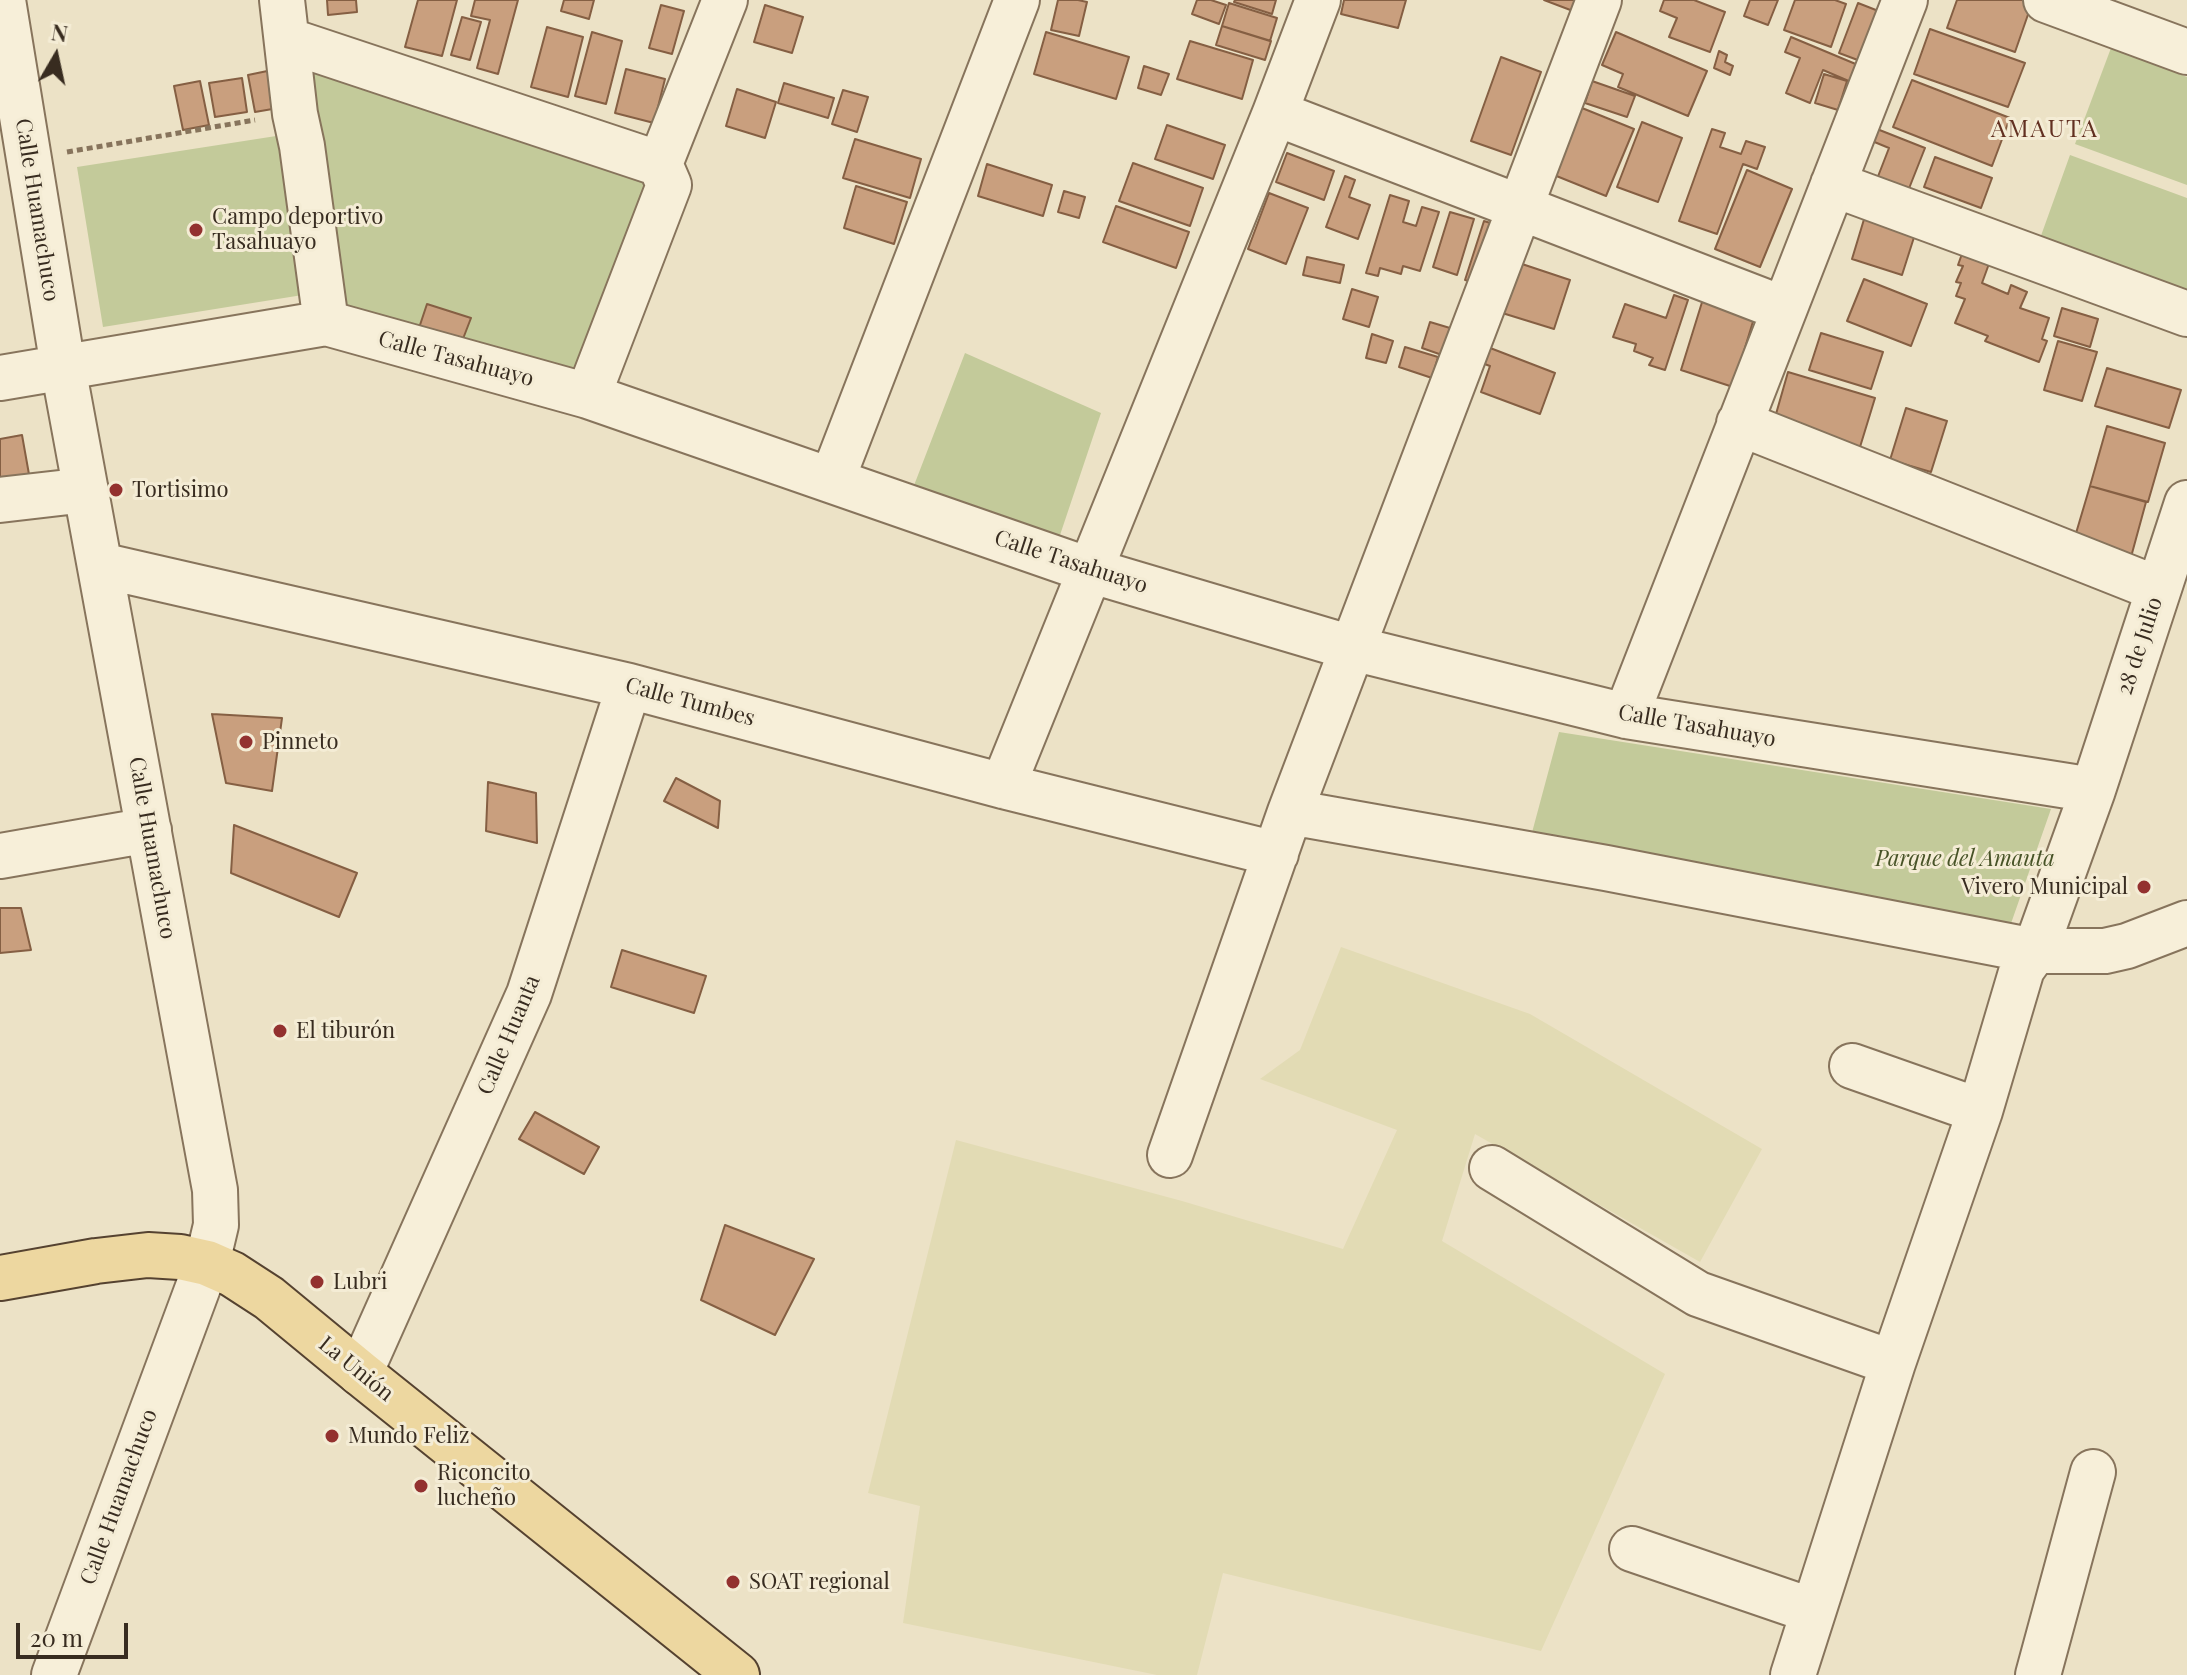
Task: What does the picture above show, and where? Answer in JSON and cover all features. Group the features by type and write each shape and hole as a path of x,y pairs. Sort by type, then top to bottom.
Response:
{"main road":[{"name":"La Unión","path":"0,1278 148,1255 207,1263 232,1274 269,1298 737,1675"}],"street":[{"path":"588,396 669,185 660,164 725,0"},
{"path":"832,480 1017,0"},
{"path":"1003,786 1318,0"},
{"path":"1170,1155 1290,812 1599,0"},
{"path":"1626,716 1905,0"},
{"path":"2046,0 2187,52"},
{"name":"Calle Huamachuco","path":"2,10 63,367 215,1190 216,1225 207,1263 54,1675"},
{"path":"326,323 295,114 285,20 660,164"},
{"path":"1275,113 1784,309"},
{"path":"1833,184 2187,314"},
{"name":"Calle Tasahuayo","path":"0,378 326,323 588,396 1089,570 1352,648 1626,716 2093,790"},
{"path":"1739,423 2158,589"},
{"path":"0,500 86,490"},
{"name":"28 de Julio","path":"1793,1675 1893,1363 1980,1111 2022,969 2035,951 2093,790 2187,503"},
{"name":"Calle Tumbes","path":"100,565 629,686 1003,786 1276,854"},
{"name":"Calle Huanta","path":"360,1373 529,994 629,686"},
{"path":"1290,812 1606,868 2035,951 2105,951 2187,923"},
{"path":"0,856 149,830"},
{"path":"1852,1066 1980,1111"},
{"path":"1492,1168 1698,1294 1893,1363"},
{"path":"2038,1675 2093,1472"},
{"path":"1632,1549 1813,1611"}],"path":[{"path":"29,158 295,114"}],"shaded area":[{"path":"1341,947 1530,1014 1762,1149 1700,1262 1475,1134 1442,1241 1665,1374 1541,1651 1223,1573 1197,1675 1157,1675 903,1623 920,1506 868,1493 956,1140 1182,1201 1343,1249 1397,1130 1260,1079 1300,1050"}],"green space":[{"path":"2111,48 2187,77 2187,185 2075,144"},
{"path":"300,68 662,184 585,382 334,305"},
{"name":"Campo deportivo Tasahuayo","path":"289,134 315,293 103,327 77,167"},
{"path":"2070,155 2187,198 2187,298 2038,244"},
{"path":"965,353 1101,413 1058,541 913,488"},
{"name":"Parque del Amauta","path":"1559,732 2051,809 2008,932 1530,840"}],"building":[{"path":"327,0 356,0 357,12 328,15"},
{"path":"418,0 457,0 442,56 405,47"},
{"path":"475,0 518,0 498,74 477,68 490,20 471,16"},
{"path":"564,0 594,0 589,19 561,11"},
{"path":"1058,0 1087,2 1079,36 1051,30"},
{"path":"1197,0 1226,5 1219,24 1192,14"},
{"path":"1235,0 1276,0 1272,14"},
{"path":"1344,0 1406,0 1398,28 1341,14"},
{"path":"1544,0 1577,0 1573,11"},
{"path":"1664,0 1694,0 1725,12 1710,52 1669,37 1677,18 1660,11"},
{"path":"1750,0 1778,0 1768,25 1744,16"},
{"path":"1795,0 1835,0 1846,4 1831,47 1784,30"},
{"path":"1957,0 2023,0 2032,3 2015,52 1947,28"},
{"path":"1229,3 1277,18 1270,41 1222,26"},
{"path":"1858,3 1881,12 1863,62 1839,53"},
{"path":"661,5 684,11 672,54 649,48"},
{"path":"765,5 803,17 792,53 754,42"},
{"path":"462,17 481,22 470,60 451,55"},
{"path":"1222,26 1271,41 1265,60 1216,45"},
{"path":"547,27 583,37 568,97 531,87"},
{"path":"1930,29 2025,63 2008,107 1914,74"},
{"path":"592,32 622,41 606,104 575,96"},
{"path":"1046,32 1129,57 1116,99 1034,74"},
{"path":"1616,32 1707,71 1688,116 1618,87 1623,74 1602,65"},
{"path":"1791,37 1858,65 1851,82 1823,70 1810,103 1786,93 1800,58 1785,52"},
{"path":"1190,41 1253,60 1242,99 1177,79"},
{"path":"1719,51 1727,55 1725,62 1733,66 1730,75 1714,68"},
{"path":"1501,57 1541,72 1511,155 1471,141"},
{"path":"1144,66 1169,74 1161,95 1138,88"},
{"path":"277,69 284,107 255,112 248,75"},
{"path":"626,69 665,79 654,123 615,113"},
{"path":"1824,74 1847,81 1838,110 1815,103"},
{"path":"242,78 247,112 215,117 209,83"},
{"path":"1912,80 2010,118 1992,166 1893,127"},
{"path":"200,81 209,125 183,130 174,86"},
{"path":"1592,81 1635,96 1627,117 1585,103"},
{"path":"784,83 834,98 828,118 778,103"},
{"path":"737,89 776,102 765,138 726,126"},
{"path":"843,90 868,97 857,132 832,124"},
{"path":"1582,108 1634,129 1606,196 1554,175"},
{"path":"1642,122 1682,138 1658,202 1617,187"},
{"path":"1167,125 1225,145 1213,179 1155,159"},
{"path":"1712,129 1725,133 1720,147 1741,154 1746,141 1765,147 1757,169 1743,164 1717,234 1679,221"},
{"path":"1877,129 1925,148 1908,191 1877,179 1889,148 1872,141"},
{"path":"855,139 921,159 910,198 843,178"},
{"path":"1287,153 1334,171 1324,200 1276,182"},
{"path":"1935,157 1992,178 1981,208 1924,187"},
{"path":"1133,163 1203,188 1190,226 1119,201"},
{"path":"987,164 1052,185 1043,216 978,196"},
{"path":"1747,170 1792,189 1760,267 1715,249"},
{"path":"1345,176 1355,180 1349,197 1370,205 1358,239 1326,227"},
{"path":"856,186 907,202 894,244 844,228"},
{"path":"1064,191 1085,197 1079,218 1058,212"},
{"path":"1269,193 1308,208 1286,264 1248,249"},
{"path":"1390,195 1409,201 1403,222 1416,226 1422,207 1439,212 1420,271 1403,266 1401,274 1380,268 1378,276 1366,273"},
{"path":"1116,206 1189,232 1176,268 1103,242"},
{"path":"1450,212 1474,219 1457,275 1433,267"},
{"path":"1865,216 1916,231 1902,275 1852,259"},
{"path":"1484,221 1503,227 1485,285 1465,280"},
{"path":"1963,251 1990,261 1982,283 2008,294 2011,285 2027,292 2020,308 2049,318 2042,339 2047,341 2039,362 1985,341 1988,336 1955,323 1965,299 1956,296 1961,283 1956,282 1963,266 1958,265"},
{"path":"1307,257 1344,265 1340,283 1303,275"},
{"path":"1516,262 1570,280 1554,329 1499,312"},
{"path":"1864,279 1927,304 1911,346 1847,321"},
{"path":"1352,289 1378,297 1369,327 1343,319"},
{"path":"1674,295 1688,300 1665,370 1649,365 1653,358 1634,351 1636,344 1613,337 1625,304 1666,318"},
{"path":"1703,299 1755,315 1733,387 1681,370"},
{"path":"427,304 471,318 461,344 418,331"},
{"path":"2062,308 2098,319 2090,347 2054,336"},
{"path":"1430,322 1450,328 1442,355 1422,348"},
{"path":"1821,333 1883,352 1871,389 1809,370"},
{"path":"1372,334 1393,341 1386,363 1366,358"},
{"path":"2058,341 2097,352 2082,401 2044,390"},
{"path":"1485,346 1555,373 1540,414 1481,392 1490,366 1479,362"},
{"path":"1405,347 1438,357 1432,378 1399,367"},
{"path":"2107,368 2181,390 2169,428 2095,406"},
{"path":"1788,372 1875,398 1860,447 1774,421"},
{"path":"1906,408 1947,421 1931,472 1890,460"},
{"path":"2107,426 2165,443 2148,502 2090,486"},
{"path":"22,435 30,480 0,485 0,439"},
{"path":"2090,486 2146,502 2131,557 2074,540"},
{"path":"212,714 282,718 272,791 226,783"},
{"path":"676,778 720,801 718,828 664,801"},
{"path":"488,782 536,793 537,843 486,831"},
{"path":"234,825 357,873 339,917 231,873"},
{"path":"0,908 21,908 31,950 0,953"},
{"path":"622,950 706,976 694,1013 611,987"},
{"path":"535,1112 599,1147 584,1174 519,1139"},
{"path":"725,1225 814,1259 775,1335 701,1300"}],"place":[{"name":"Campo deportivo Tasahuayo","path":"196,230"},
{"name":"Tortisimo","path":"116,490"},
{"name":"Pinneto","path":"246,742"},
{"name":"Vivero Municipal","path":"2144,887"},
{"name":"El tiburón","path":"280,1031"},
{"name":"Lubri","path":"317,1282"},
{"name":"Mundo Feliz","path":"332,1436"},
{"name":"Riconcito lucheño","path":"421,1486"},
{"name":"SOAT regional","path":"733,1582"}],"district":[{"name":"AMAUTA","path":"2045,130"}]}
